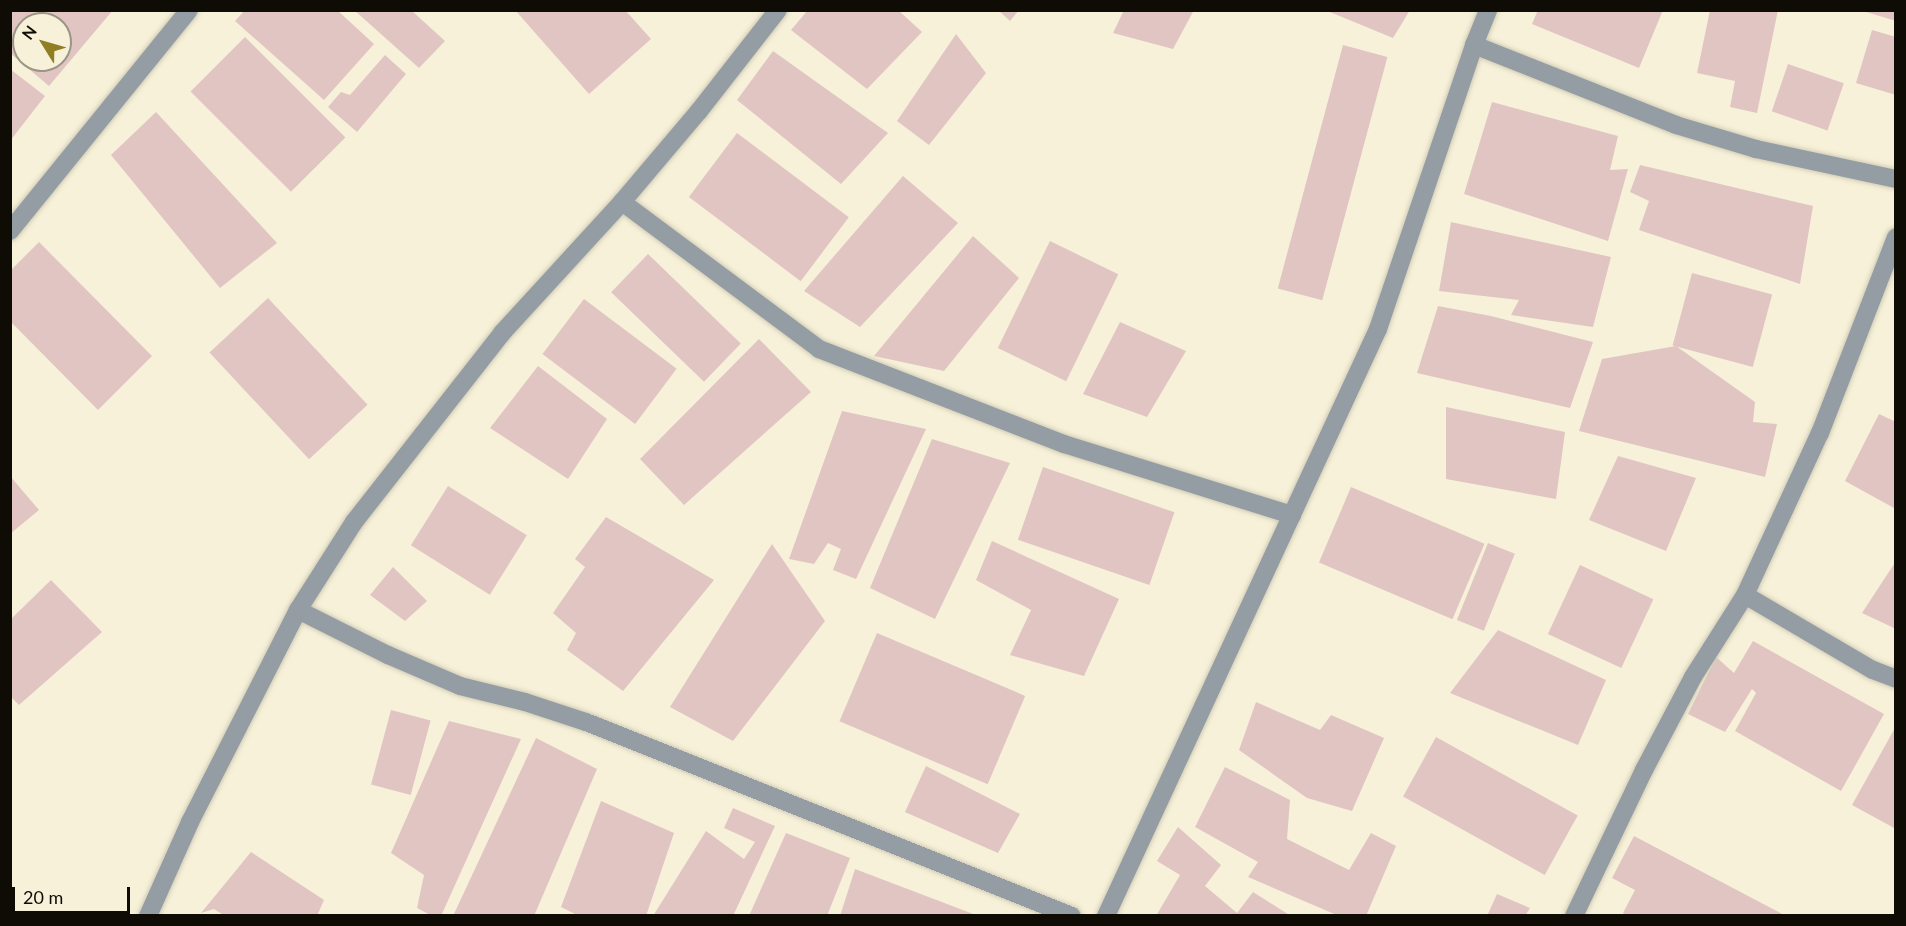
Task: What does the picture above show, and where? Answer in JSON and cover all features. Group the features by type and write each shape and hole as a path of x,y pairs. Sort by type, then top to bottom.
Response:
{"street":[{"path":"10,231 189,10"},
{"path":"148,915 190,822 298,610 354,522 502,333 622,202 699,111 778,10"},
{"path":"1106,915 1378,329 1474,45 1488,10"},
{"path":"1474,45 1676,125 1766,151 1896,179"},
{"path":"622,202 819,349 1064,444 1292,515"},
{"path":"1574,915 1687,687 1745,595 1820,433 1896,237"},
{"path":"1745,595 1873,670 1896,678"},
{"path":"298,610 388,655 460,686 525,702 586,722 1072,915"}],"building":[{"path":"10,10 113,10 72,59 72,12 12,12 12,55 10,53"},
{"path":"245,10 337,10 374,44 324,100 235,21"},
{"path":"354,10 411,10 445,41 419,68"},
{"path":"515,10 625,10 651,39 589,94"},
{"path":"808,10 898,10 922,32 867,89 791,30"},
{"path":"998,10 1019,10 1010,21"},
{"path":"1124,10 1194,10 1173,49 1113,33"},
{"path":"1325,10 1410,10 1393,38"},
{"path":"1538,10 1663,10 1639,68 1532,24"},
{"path":"1710,10 1778,10 1757,113 1730,107 1735,81 1697,73"},
{"path":"1896,10 1896,21 1863,11"},
{"path":"1872,30 1896,37 1896,95 1856,83"},
{"path":"956,34 986,73 929,145 897,121"},
{"path":"245,37 345,137 291,192 191,91"},
{"path":"1343,45 1387,57 1322,300 1278,288"},
{"path":"773,51 888,133 841,184 737,100"},
{"path":"385,55 406,74 357,132 328,107 341,92 350,95"},
{"path":"1788,64 1844,83 1828,130 1772,111"},
{"path":"10,69 45,96 10,141"},
{"path":"32,72 61,72 49,86"},
{"path":"1492,102 1618,136 1610,170 1628,169 1608,241 1464,194"},
{"path":"156,112 277,243 220,288 111,155"},
{"path":"737,133 849,217 801,281 689,197"},
{"path":"1640,165 1813,206 1800,284 1639,230 1649,201 1630,192"},
{"path":"903,176 958,223 860,327 804,291"},
{"path":"1451,222 1611,257 1593,327 1511,315 1519,300 1439,291"},
{"path":"973,236 1019,278 944,371 874,356"},
{"path":"1050,241 1118,274 1066,381 998,348"},
{"path":"39,242 152,356 98,410 10,321 10,271"},
{"path":"648,254 741,344 704,382 611,292"},
{"path":"1692,273 1772,294 1753,367 1673,345"},
{"path":"268,298 368,405 309,459 209,353"},
{"path":"584,299 677,369 635,424 542,354"},
{"path":"1438,306 1491,316 1593,342 1570,408 1417,373"},
{"path":"1120,322 1186,351 1147,417 1083,394"},
{"path":"759,339 811,392 684,505 640,459"},
{"path":"1676,346 1755,402 1753,422 1777,424 1765,477 1579,431 1602,359"},
{"path":"538,366 607,419 568,479 490,428"},
{"path":"1446,407 1565,432 1556,499 1446,479"},
{"path":"842,411 926,429 856,579 833,570 841,549 828,543 814,564 789,559"},
{"path":"1879,414 1896,422 1894,508 1845,481"},
{"path":"932,439 1010,463 935,619 870,588"},
{"path":"1618,456 1696,478 1666,551 1589,520"},
{"path":"1043,467 1174,512 1149,585 1018,540"},
{"path":"10,476 39,510 10,534"},
{"path":"448,486 527,535 490,595 411,545"},
{"path":"1351,487 1484,544 1452,619 1319,562"},
{"path":"606,517 714,580 623,691 567,650 576,633 553,613 585,567 575,559"},
{"path":"992,541 1119,599 1084,676 1010,655 1031,610 976,580"},
{"path":"1488,543 1515,554 1484,631 1457,620"},
{"path":"772,544 825,621 733,741 670,707"},
{"path":"1896,561 1896,629 1862,613"},
{"path":"1580,565 1653,599 1621,668 1548,634"},
{"path":"393,567 427,601 405,621 370,595"},
{"path":"51,580 102,632 19,705 10,696 10,620"},
{"path":"1498,630 1606,680 1578,745 1450,693"},
{"path":"877,633 1025,696 988,784 839,721"},
{"path":"1753,641 1884,714 1841,791 1735,731 1756,693 1752,689 1725,732 1688,714 1716,657 1734,673"},
{"path":"1256,702 1320,730 1331,715 1384,738 1352,811 1307,798 1239,750"},
{"path":"391,710 431,721 411,795 371,784"},
{"path":"449,721 521,739 441,916 432,916 417,908 424,875 391,853"},
{"path":"1896,726 1896,829 1852,805"},
{"path":"1436,737 1578,816 1545,875 1403,796"},
{"path":"536,738 597,769 534,916 453,916"},
{"path":"926,766 1020,814 998,853 905,812"},
{"path":"1225,767 1290,800 1287,839 1349,870 1371,833 1396,846 1366,916 1339,916 1248,877 1258,862 1195,827"},
{"path":"601,801 674,833 646,916 579,916 561,907"},
{"path":"733,808 775,826 733,916 653,916 706,831 744,859 755,842 724,828"},
{"path":"1178,827 1221,865 1205,886 1237,913 1253,892 1291,916 1156,916 1180,875 1157,861"},
{"path":"786,833 850,858 827,916 749,916"},
{"path":"1634,836 1786,916 1628,916 1623,913 1635,890 1612,878"},
{"path":"251,852 324,900 317,916 225,916 214,909 201,913"},
{"path":"855,869 976,915 976,916 840,916"},
{"path":"1497,894 1530,908 1525,916 1487,916"}]}
